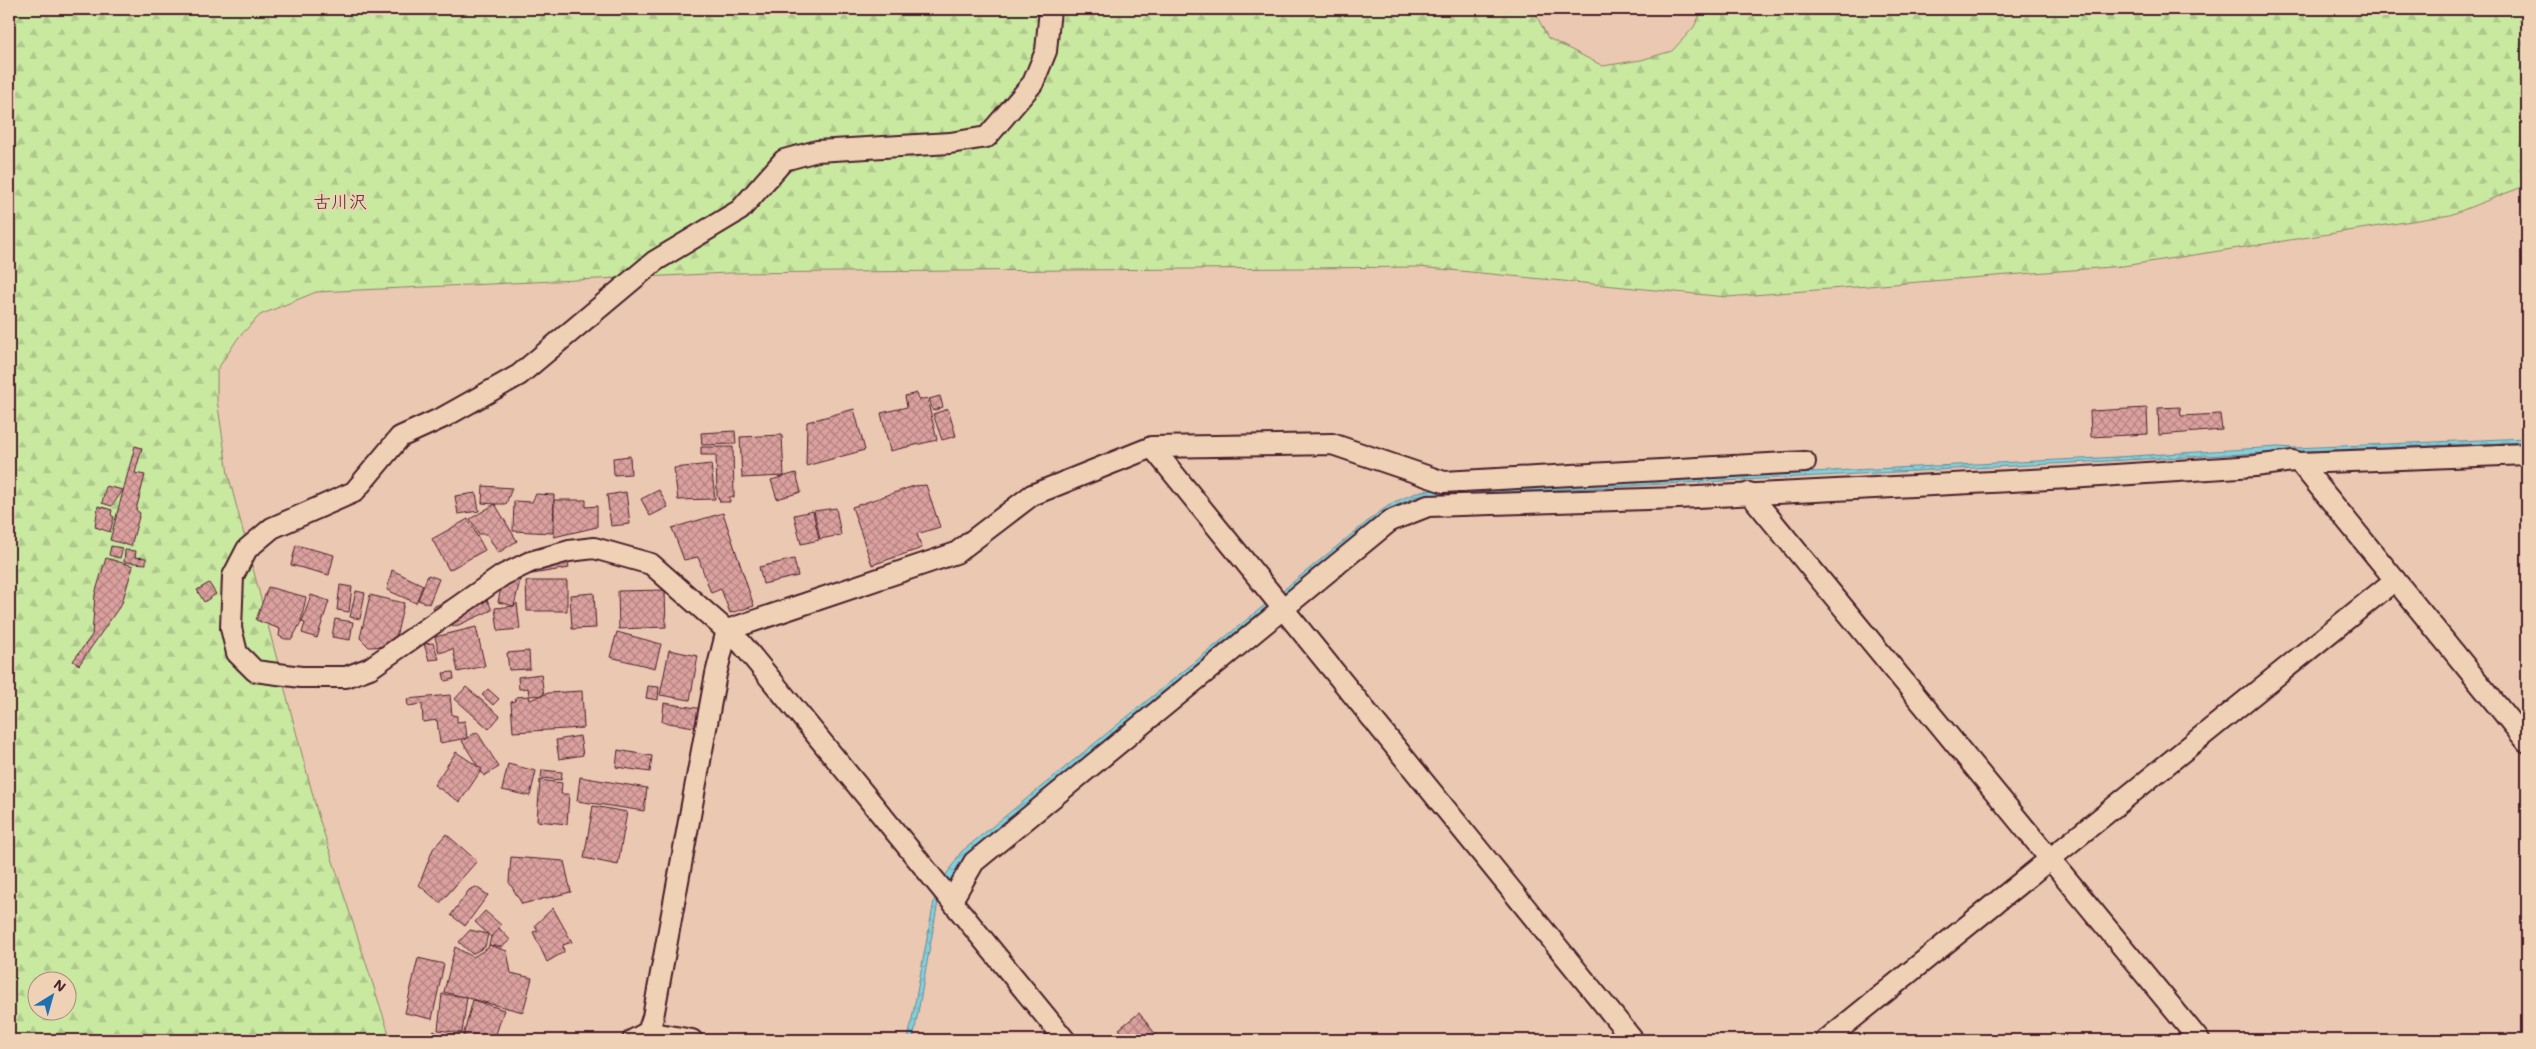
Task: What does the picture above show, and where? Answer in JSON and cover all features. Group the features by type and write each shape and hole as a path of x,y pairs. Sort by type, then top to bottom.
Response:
{"street":[{"path":"1050,9 1046,52 1033,83 987,137 950,143 817,150 784,160 740,210 656,261 548,349 519,376 444,417 400,437 354,492 272,528 247,549 233,576 231,628 237,653 255,671 301,677 346,677 370,668 503,575 530,562 569,551 594,548 651,564 742,644 1065,1040"},
{"path":"727,630 956,553 1032,495 1152,447 1332,444 1444,482 1805,462"},
{"path":"1152,447 1633,1040"},
{"path":"952,900 974,862 1390,521 1428,506 2069,478 2255,466 2293,461 2300,464 2527,454"},
{"path":"2300,464 2527,742"},
{"path":"1749,493 2199,1040"},
{"path":"1826,1040 2395,580"},
{"path":"692,1040 641,1036 653,1017 716,674 727,630"}],"green space":[{"path":"9,9 1533,9 1548,38 1603,66 1641,60 1672,51 1694,27 1703,9 2527,9 2527,185 2450,215 2123,266 1727,297 1419,267 728,273 316,292 260,315 238,338 217,370 217,400 228,474 318,815 391,1040 9,1040"}],"water":[{"path":"2527,438 2527,442 2281,452 1415,497 1395,506 964,857 938,902 913,1040 908,1040 935,896 961,852 1378,513 1394,502 1421,491 2100,458 2278,447 2295,448"}],"building":[{"path":"917,393 919,400 927,398 937,440 890,451 881,413 907,407 905,396"},
{"path":"940,396 943,407 933,411 929,399"},
{"path":"2180,407 2181,416 2220,414 2222,430 2159,435 2158,408"},
{"path":"2147,408 2148,434 2091,437 2090,411"},
{"path":"854,409 865,450 806,466 807,422"},
{"path":"948,409 956,436 942,440 933,414"},
{"path":"735,431 736,444 702,445 701,433"},
{"path":"782,435 784,476 742,478 740,437"},
{"path":"135,446 142,448 135,473 145,475 136,510 140,513 131,546 110,540"},
{"path":"701,447 733,447 734,497 729,497 730,502 720,502 717,495 716,455 701,455"},
{"path":"630,456 631,474 614,475 613,458"},
{"path":"711,464 715,499 678,500 674,468"},
{"path":"796,473 801,492 777,499 771,480"},
{"path":"926,485 940,527 917,534 922,548 872,565 852,507 914,486"},
{"path":"106,486 123,490 112,506 102,503"},
{"path":"483,486 512,488 506,504 482,503"},
{"path":"659,490 668,507 650,516 641,499"},
{"path":"626,492 630,524 611,526 607,495"},
{"path":"476,493 479,511 458,514 455,496"},
{"path":"536,494 554,495 553,533 513,531 514,501 532,502"},
{"path":"554,500 586,500 586,507 597,506 597,527 554,537"},
{"path":"495,504 517,541 498,553 487,534 479,534 470,519"},
{"path":"98,506 112,510 111,515 114,517 110,532 95,527"},
{"path":"836,508 841,535 820,539 814,511"},
{"path":"813,511 819,540 801,544 794,515"},
{"path":"723,513 754,606 730,613 721,589 711,593 698,557 684,560 672,528"},
{"path":"468,519 485,550 449,570 432,539"},
{"path":"296,545 334,555 329,575 291,565"},
{"path":"111,546 123,548 120,558 109,555"},
{"path":"565,547 569,568 526,575 520,580 514,606 498,602 503,579 520,554"},
{"path":"125,550 136,551 135,557 146,558 146,564 124,562"},
{"path":"106,558 133,566 122,603 79,665 73,661 92,635 95,594"},
{"path":"794,559 798,576 763,584 759,567"},
{"path":"392,570 423,585 416,603 387,590"},
{"path":"428,575 439,579 429,604 418,600"},
{"path":"526,581 567,581 567,611 527,611"},
{"path":"209,583 216,594 204,602 197,590"},
{"path":"340,585 352,587 349,612 337,610"},
{"path":"480,585 492,610 454,627 445,617 437,616 433,607"},
{"path":"268,587 306,597 301,622 292,639 285,639 279,636 280,629 256,620"},
{"path":"665,590 666,627 619,629 618,591"},
{"path":"356,591 365,593 360,619 350,617"},
{"path":"594,593 596,628 572,629 570,595"},
{"path":"311,595 329,601 317,638 302,633 305,623 302,622"},
{"path":"370,595 404,603 394,646 369,647 360,638"},
{"path":"517,603 520,629 498,631 495,608 514,606"},
{"path":"335,619 353,622 350,640 332,637"},
{"path":"476,627 485,666 458,672 453,649 439,653 435,637"},
{"path":"617,632 661,644 655,668 610,657"},
{"path":"433,643 439,659 429,660 424,644"},
{"path":"669,650 698,656 690,700 660,695"},
{"path":"529,651 530,669 509,670 507,653"},
{"path":"453,672 454,679 445,681 443,673"},
{"path":"541,674 544,695 529,696 528,688 519,689 518,677"},
{"path":"648,686 659,687 658,700 646,698"},
{"path":"466,687 500,716 489,729 455,699"},
{"path":"488,689 499,699 493,705 482,695"},
{"path":"582,691 584,728 513,732 511,702 515,701 516,697 529,696 530,700 548,693"},
{"path":"450,695 452,715 457,716 457,722 465,721 467,738 440,743 437,720 423,722 422,704 408,706 407,699"},
{"path":"664,703 703,709 701,728 662,722"},
{"path":"477,732 499,767 484,776 462,741"},
{"path":"580,736 583,755 559,759 556,740"},
{"path":"618,750 652,756 650,772 616,767"},
{"path":"456,752 482,769 460,802 434,785"},
{"path":"508,764 536,771 530,796 502,790"},
{"path":"542,770 562,772 561,780 541,778"},
{"path":"580,777 647,788 644,811 577,801"},
{"path":"540,780 562,783 561,794 569,794 567,824 537,821"},
{"path":"593,806 627,812 618,865 584,858"},
{"path":"446,834 477,861 440,903 419,885 433,849"},
{"path":"511,857 564,861 571,892 522,904 509,882"},
{"path":"476,887 488,895 465,926 451,915 469,890"},
{"path":"553,908 572,942 563,945 564,952 547,962 533,932 538,931 535,925"},
{"path":"485,911 501,925 491,937 475,922"},
{"path":"499,928 510,940 502,947 489,945 491,937"},
{"path":"470,930 488,934 485,947 472,954 459,942"},
{"path":"489,945 507,951 511,973 532,978 523,1012 444,992 455,947 473,957 488,948"},
{"path":"418,958 444,964 432,1019 405,1013"},
{"path":"442,994 467,997 462,1033 438,1030"},
{"path":"473,1000 504,1010 494,1040 462,1040"},
{"path":"1139,1013 1160,1040 1128,1040 1119,1029"},
{"path":"434,1031 449,1040 428,1040"}],"district":[{"name":"古川沢","path":"340,201"}]}
